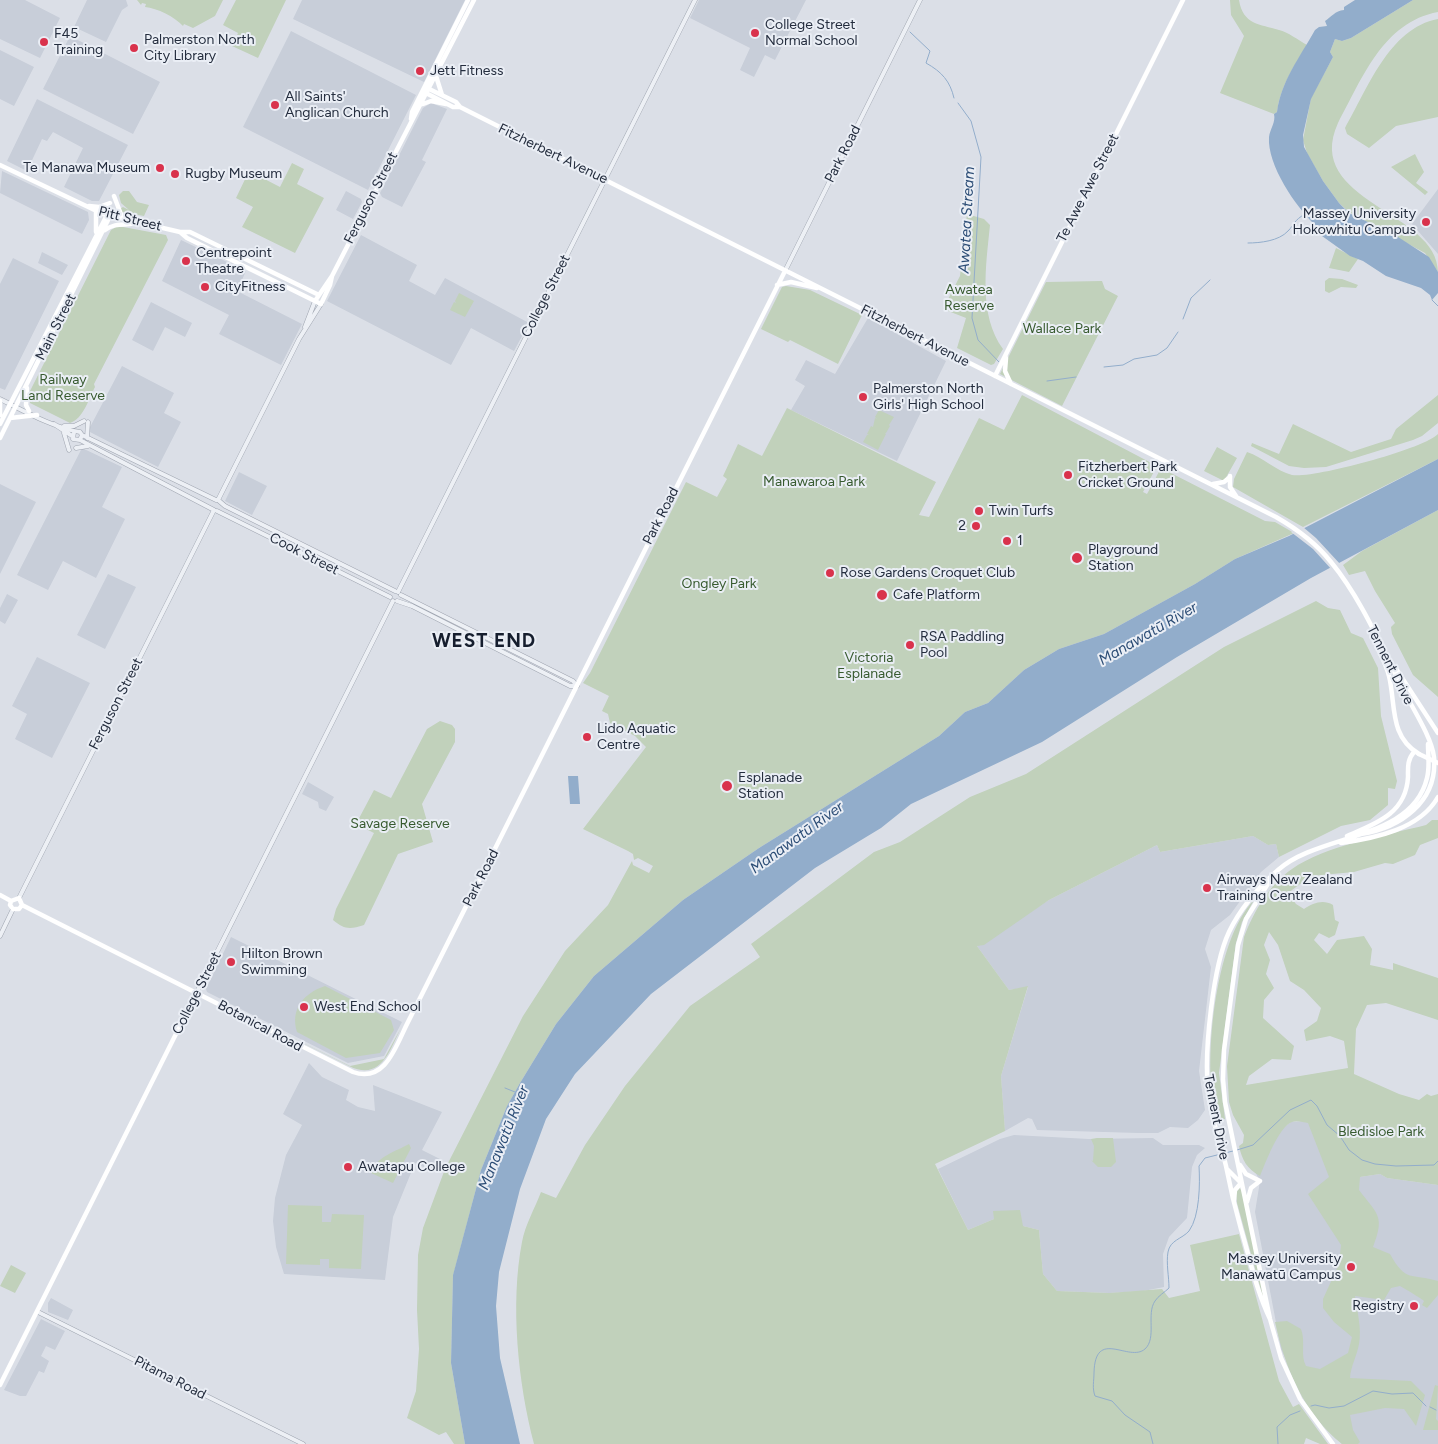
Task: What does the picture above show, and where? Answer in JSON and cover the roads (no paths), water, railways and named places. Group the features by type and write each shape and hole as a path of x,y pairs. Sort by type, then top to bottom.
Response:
{"main road":[{"name":"Ferguson Street","path":"321,304 332,276 411,120 422,105 426,90 468,0"},
{"name":"Ferguson Street","path":"411,120 412,112 436,75 474,0"},
{"name":"Te Awe Awe Street","path":"995,376 1183,0"},
{"path":"436,75 437,85 442,96"},
{"name":"Fitzherbert Avenue","path":"426,90 442,96 604,180 1276,516 1295,528 1322,552 1351,589"},
{"name":"Fitzherbert Avenue","path":"426,90 448,104 460,107"},
{"path":"422,105 431,101 448,104"},
{"name":"Pitt Street","path":"0,164 96,211 180,232 187,238 324,298"},
{"path":"114,196 122,218"},
{"path":"86,206 99,207 110,203"},
{"path":"96,211 96,236"},
{"name":"Main Street","path":"0,438 103,232 108,215"},
{"name":"Main Street","path":"0,424 108,215"},
{"path":"103,232 117,224 141,222"},
{"name":"Pitt Street","path":"242,261 321,304"},
{"name":"Park Road","path":"404,1032 785,271"},
{"name":"Ferguson Street","path":"315,301 332,276"},
{"path":"778,285 786,282 820,288"},
{"path":"1012,385 1006,375 1005,366 1015,336"},
{"path":"27,384 26,405 29,411"},
{"path":"0,400 0,415"},
{"path":"10,418 37,415"},
{"path":"1212,484 1221,484 1230,476 1230,487 1237,497"},
{"name":"Tennent Drive","path":"1333,1444 1314,1421 1292,1384 1259,1291 1233,1201 1208,1091 1207,1068 1219,966 1228,934 1240,914 1279,869 1298,856 1361,834 1394,825 1410,815 1423,801 1430,788 1434,767 1433,752 1351,589"},
{"path":"1364,615 1388,674 1396,726 1400,736 1416,753 1438,763"},
{"path":"1378,641 1438,733"},
{"path":"1328,845 1380,822 1396,809 1406,788 1408,761 1416,753"},
{"path":"1328,845 1355,841 1405,826 1419,819 1432,808 1438,797"},
{"name":"Tennent Drive","path":"1270,1319 1225,1102 1223,1069 1238,945 1249,913 1279,869"},
{"path":"0,895 11,901 19,898 22,905 19,909 14,909 10,905 11,901"},
{"name":"Botanical Road","path":"22,905 358,1074 373,1073 383,1068 404,1032"},
{"name":"College Street","path":"0,1385 196,994"},
{"path":"1237,1160 1246,1174 1260,1181 1248,1194 1247,1205"},
{"path":"1225,1163 1235,1179 1241,1183 1235,1190 1233,1201"}],"street":[{"name":"College Street","path":"398,592 694,0"},
{"name":"Park Road","path":"785,271 920,0"},
{"name":"Ferguson Street","path":"305,330 315,301"},
{"name":"Ferguson Street","path":"219,501 305,330 321,304"},
{"name":"Cook Street","path":"0,400 37,415 54,424 63,432 73,434 80,432 85,437 122,456 219,501 398,592 417,606 570,686 577,686"},
{"path":"62,426 74,426 86,422 85,437 80,440"},
{"name":"Cook Street","path":"54,424 62,426 73,434 76,441 80,440 394,600 417,606"},
{"path":"63,432 68,442 69,450"},
{"path":"76,448 82,445 93,447"},
{"path":"102,452 105,447"},
{"path":"120,461 122,456"},
{"path":"214,509 212,502 219,501"},
{"path":"214,509 219,501"},
{"name":"Ferguson Street","path":"19,898 214,509"},
{"path":"394,600 391,593 398,592"},
{"path":"394,600 398,592"},
{"name":"College Street","path":"196,994 394,600"},
{"path":"0,936 14,909"},
{"name":"Pitama Road","path":"38,1312 303,1444"}],"water":[{"path":"1355,0 1413,0 1351,38 1342,41 1335,39 1330,52 1333,57 1311,99 1303,135 1304,147 1323,181 1349,213 1395,235 1429,257 1438,272 1438,293 1432,300 1430,295 1421,288 1386,276 1363,261 1350,256 1315,231 1315,225 1284,185 1273,160 1269,137 1274,114 1277,112 1279,101 1292,70 1315,30 1319,27 1327,26 1325,21 1344,10 1344,7"},
{"name":"Manawatū River","path":"1438,459 1438,510 1311,578 1177,657 1042,742 911,804 881,828 815,868 651,994 575,1074 546,1119 520,1189 499,1272 496,1306 500,1358 520,1444 465,1444 451,1363 453,1275 481,1170 507,1106 520,1083 556,1024 594,976 683,900 759,848 939,736 965,712 988,703 1024,670 1059,649 1104,634 1195,584 1235,559 1289,536"},
{"path":"568,776 578,776 580,804 570,804"}],"waterway":[{"name":"Awatea Stream","path":"910,32 930,51 926,63 937,70 944,78 954,98"},
{"name":"Awatea Stream","path":"958,103 971,121 981,157 972,318 978,340 999,362"},
{"name":"Awatea Stream","path":"1248,243 1264,242 1280,237 1305,214"},
{"path":"1183,319 1191,298 1210,280"},
{"path":"1432,300 1438,306"},
{"name":"Awatea Stream","path":"1104,367 1123,365 1134,359 1157,355 1167,348 1178,332"},
{"name":"Awatea Stream","path":"1047,381 1076,377"},
{"name":"Manawatū River","path":"505,1088 515,1092"},
{"path":"1237,1150 1253,1145 1290,1110 1311,1100 1317,1106 1327,1125 1340,1136 1349,1150 1362,1160 1375,1164 1396,1166 1434,1165 1438,1161"},
{"path":"1225,1153 1233,1151"},
{"path":"1153,1444 1150,1432 1125,1415 1112,1401 1095,1396 1093,1384 1096,1359 1100,1352 1106,1349 1138,1352 1145,1349 1149,1344 1152,1306 1156,1299 1169,1288 1167,1261 1169,1248 1186,1234 1193,1225 1199,1190 1199,1166 1205,1158 1221,1154"},
{"path":"1311,1406 1329,1408 1344,1406 1373,1391 1392,1394 1413,1393 1426,1406"},
{"path":"1430,1407 1436,1410"},
{"path":"1278,1444 1277,1427 1290,1415 1300,1411"}],"place":[{"name":"College Street Normal School","path":"755,33"},
{"name":"F45 Training","path":"44,42"},
{"name":"Palmerston North City Library","path":"134,48"},
{"name":"Jett Fitness","path":"420,71"},
{"name":"All Saints' Anglican Church","path":"275,105"},
{"name":"Te Manawa Museum","path":"160,168"},
{"name":"Rugby Museum","path":"175,174"},
{"name":"Massey University Hokowhitu Campus","path":"1426,222"},
{"name":"Centrepoint Theatre","path":"186,261"},
{"name":"CityFitness","path":"205,287"},
{"name":"Palmerston North Girls' High School","path":"863,397"},
{"name":"Fitzherbert Park Cricket Ground","path":"1068,475"},
{"name":"Twin Turfs","path":"979,511"},
{"name":"2","path":"976,526"},
{"name":"1","path":"1007,541"},
{"name":"Playground Station","path":"1077,558"},
{"name":"Rose Gardens Croquet Club","path":"830,573"},
{"name":"Cafe Platform","path":"882,595"},
{"name":"RSA Paddling Pool","path":"910,645"},
{"name":"Lido Aquatic Centre","path":"587,737"},
{"name":"Esplanade Station","path":"727,786"},
{"name":"Airways New Zealand Training Centre","path":"1207,888"},
{"name":"Hilton Brown Swimming","path":"231,962"},
{"name":"West End School","path":"304,1007"},
{"name":"Awatapu College","path":"348,1167"},
{"name":"Massey University Manawatū Campus","path":"1351,1267"},
{"name":"Registry","path":"1414,1306"}],"district":[{"name":"WEST END","path":"484,641"}],"park label":[{"name":"Awatea Reserve","path":"969,298"},
{"name":"Wallace Park","path":"1062,329"},
{"name":"Railway Land Reserve","path":"63,388"},
{"name":"Manawaroa Park","path":"814,482"},
{"name":"Ongley Park","path":"719,584"},
{"name":"Victoria Esplanade","path":"869,666"},
{"name":"Savage Reserve","path":"400,824"},
{"name":"Bledisloe Park","path":"1381,1132"}]}
